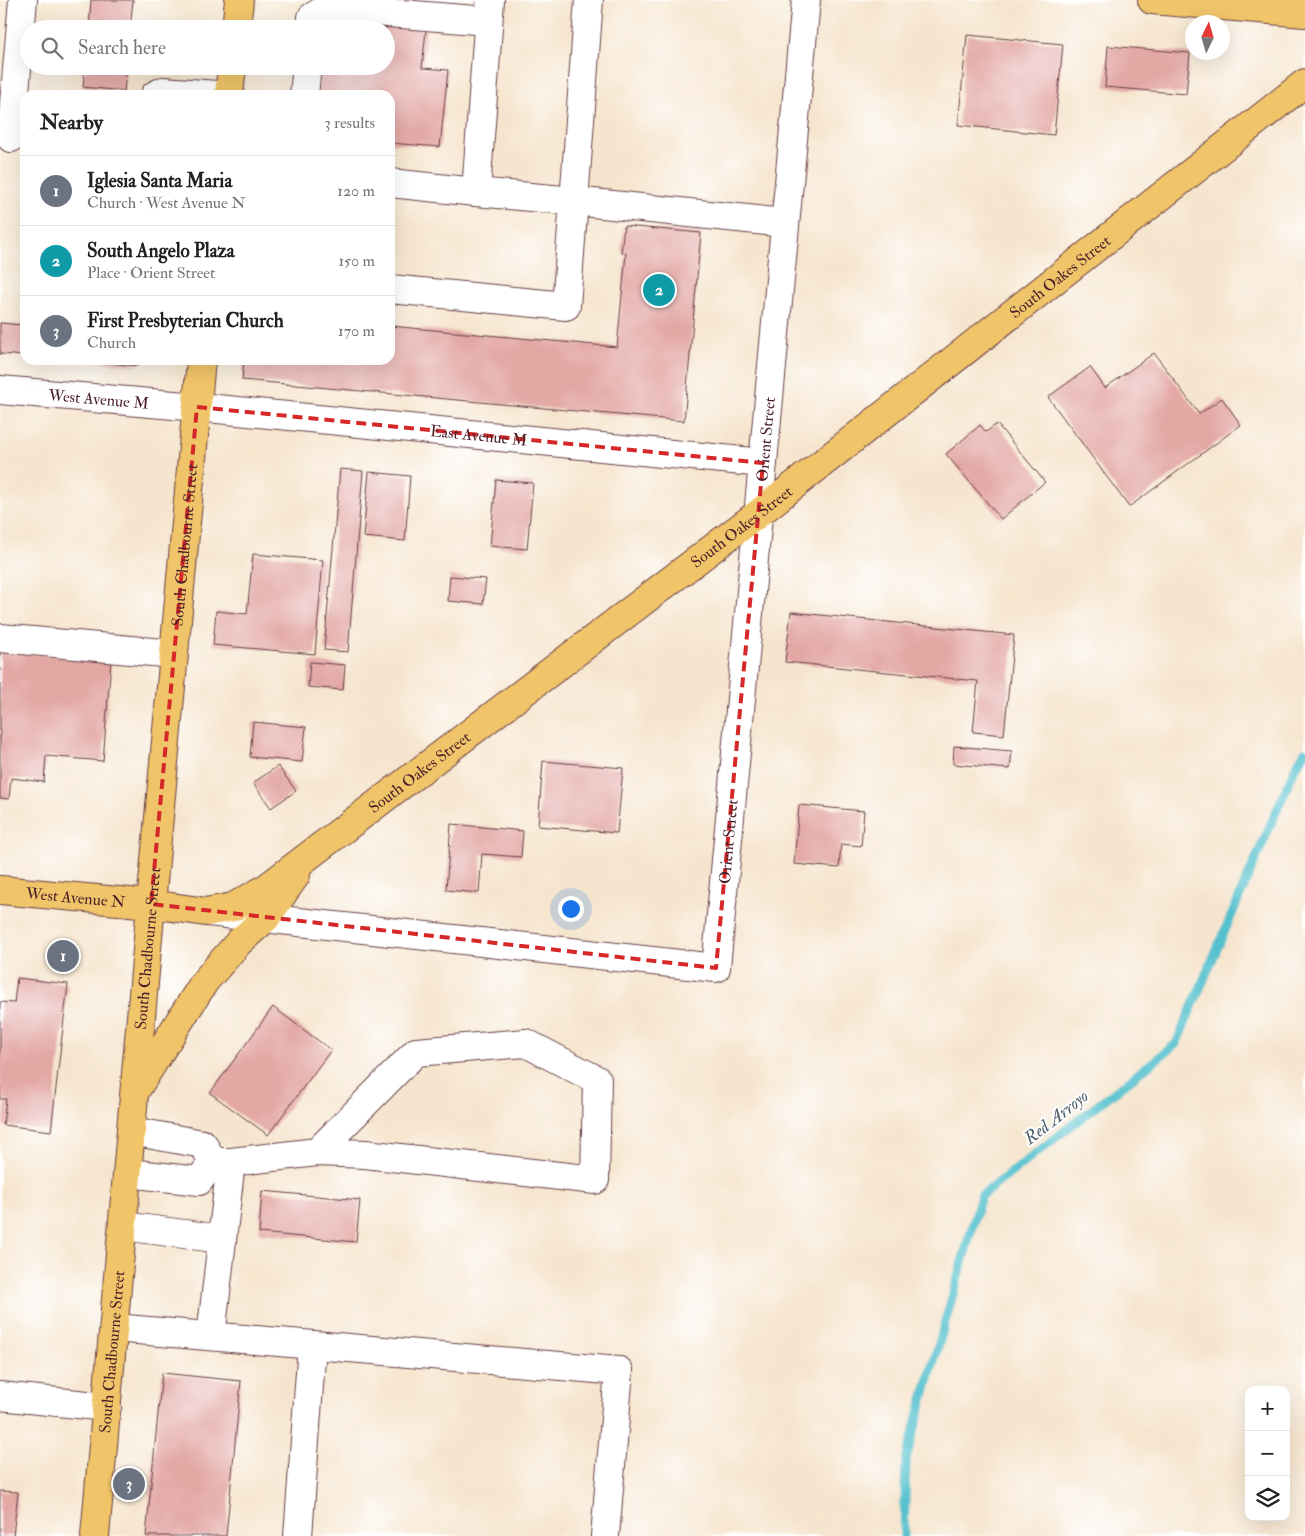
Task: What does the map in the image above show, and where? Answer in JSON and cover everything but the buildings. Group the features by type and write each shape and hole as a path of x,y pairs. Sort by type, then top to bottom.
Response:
{"main road":[{"path":"235,0 236,20"},
{"path":"1152,0 1305,13"},
{"path":"230,90 231,75"},
{"name":"South Oakes Street","path":"151,904 206,912 233,907 265,889 759,512 1305,83"},
{"name":"South Chadbourne Street","path":"95,1536 200,365"},
{"path":"135,1091 205,980 239,942 266,918 309,856"},
{"name":"West Avenue N","path":"0,890 151,904"}],"street":[{"path":"21,20 23,0"},
{"path":"395,289 566,306 589,0"},
{"name":"Orient Street","path":"266,918 716,968 806,0"},
{"path":"312,20 312,17 327,8 489,11 476,192"},
{"path":"12,138 20,38"},
{"path":"305,90 306,75"},
{"path":"395,183 785,223"},
{"name":"West Avenue M","path":"0,390 196,407"},
{"name":"East Avenue M","path":"196,407 763,463"},
{"path":"0,638 174,654"},
{"path":"206,912 266,918"},
{"path":"128,1173 198,1181 222,1162 317,1152 365,1154 595,1180 597,1080 526,1042 416,1052 317,1152"},
{"path":"131,1131 202,1144 222,1162 222,1239 211,1336"},
{"path":"123,1226 222,1239"},
{"path":"114,1328 619,1371 605,1536"},
{"path":"298,1536 312,1345"},
{"path":"0,1396 107,1407"}],"highlighted area":[{"path":"197,407 763,463 716,968 151,904"}],"waterway":[{"name":"Red Arroyo","path":"904,1536 906,1459 981,1196 1176,1044 1295,768 1305,752"}],"place":[{"name":"South Angelo Plaza","path":"659,290"},
{"name":"Iglesia Santa Maria","path":"63,956"},
{"name":"First Presbyterian Church","path":"129,1484"}]}
